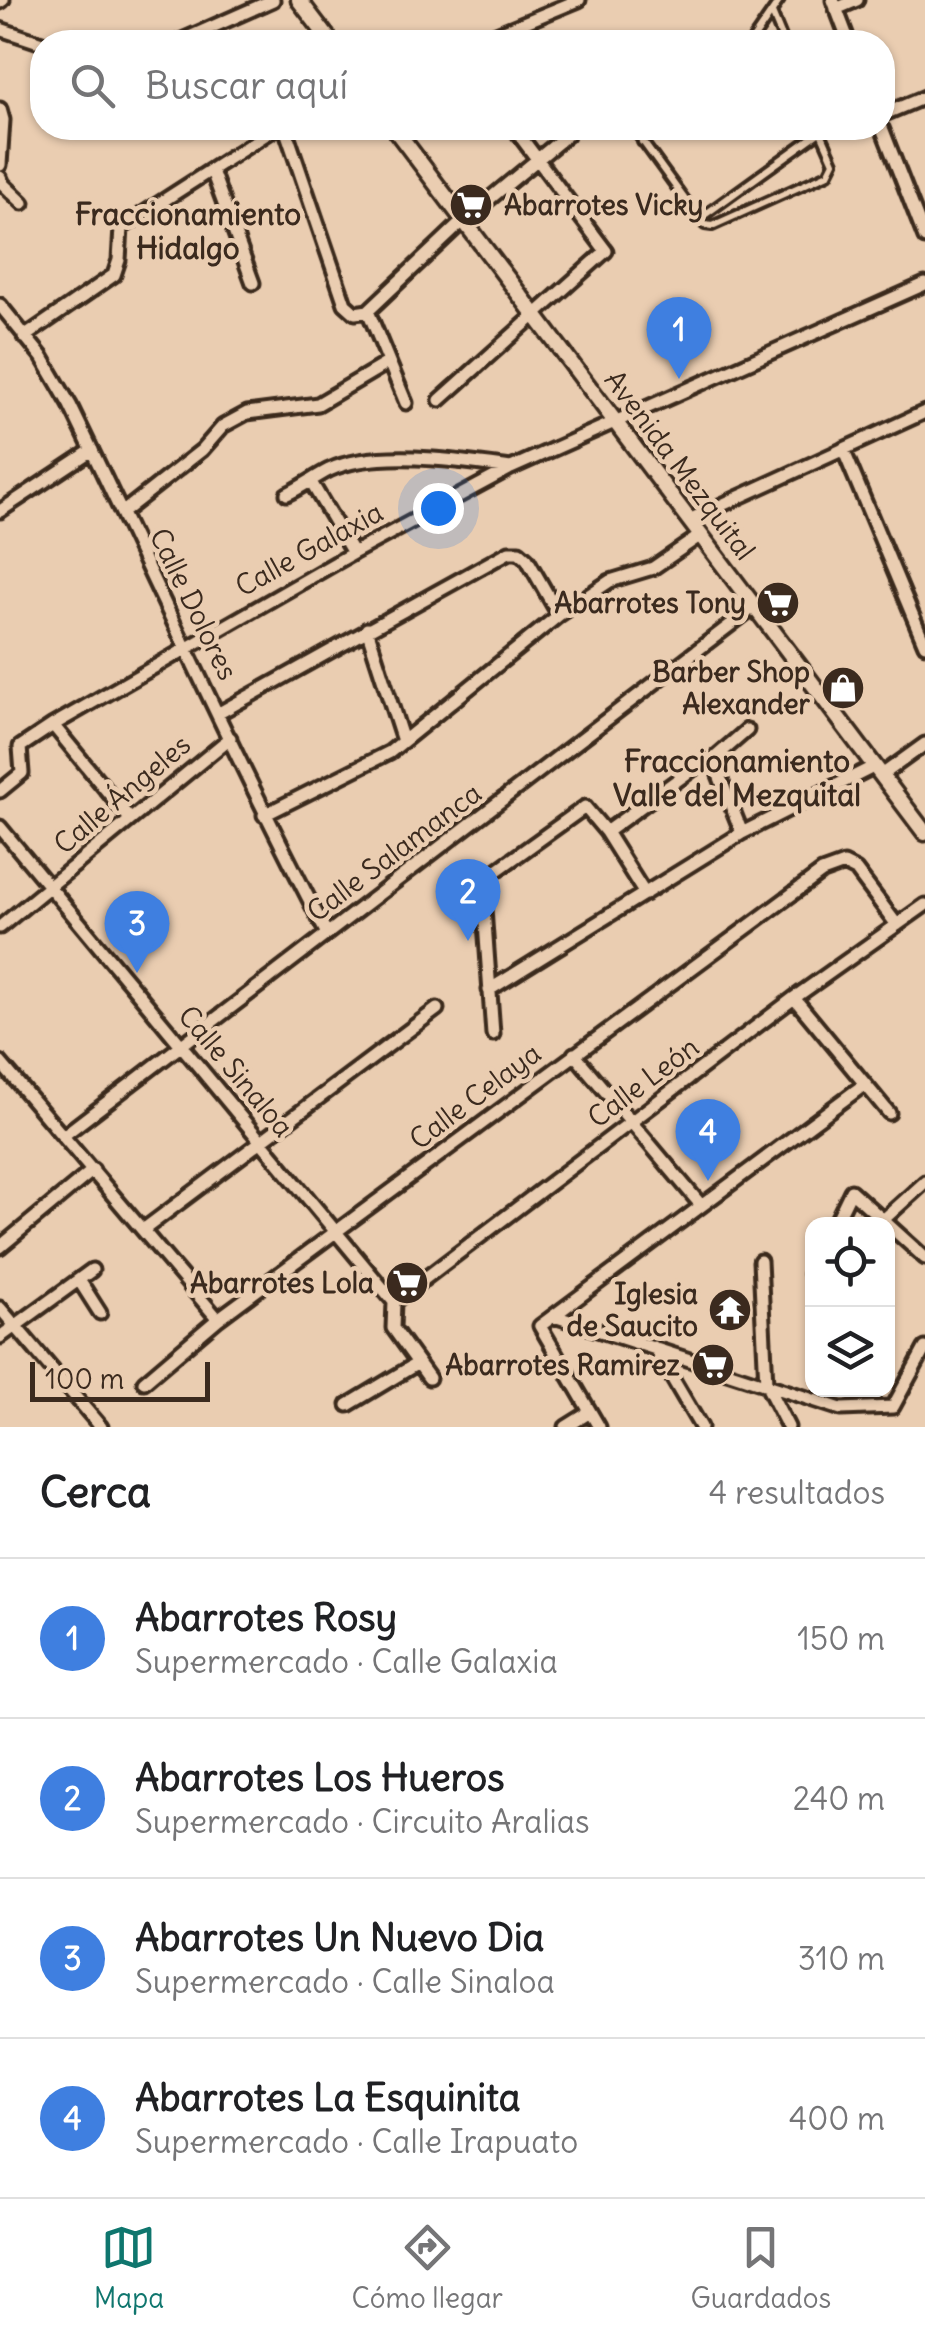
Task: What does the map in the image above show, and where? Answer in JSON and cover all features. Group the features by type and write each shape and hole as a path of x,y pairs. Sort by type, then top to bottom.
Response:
{"street":[{"path":"205,30 274,0"},
{"path":"298,0 321,30"},
{"path":"845,30 835,4 857,0"},
{"path":"506,30 573,1"},
{"path":"0,30 30,39"},
{"path":"895,110 925,97"},
{"path":"0,109 0,165"},
{"path":"24,337 114,274 119,260 120,228 258,140"},
{"path":"289,140 345,304 361,312 390,362 406,402"},
{"name":"Avenida Mezquital","path":"403,140 925,833"},
{"path":"440,400 606,251 523,140"},
{"path":"361,312 561,140"},
{"path":"887,140 925,238"},
{"path":"212,171 253,284"},
{"path":"0,176 23,202"},
{"name":"Calle Galaxia","path":"0,791 22,773 20,747 352,553 511,468 925,284"},
{"name":"Calle Dolores","path":"0,305 42,358 92,450 264,815 327,934"},
{"path":"122,512 202,450 223,426 247,413 318,404 390,362"},
{"path":"690,520 925,412"},
{"path":"0,511 92,450"},
{"path":"844,450 925,644"},
{"path":"287,494 330,470 363,462 439,458 511,468"},
{"path":"312,482 352,553"},
{"path":"264,815 390,752 559,615 610,581 653,568 701,535"},
{"path":"219,713 509,552 519,552 527,559 559,615"},
{"name":"Calle Salamanca","path":"63,1136 755,606"},
{"path":"366,629 403,741"},
{"path":"53,725 130,819"},
{"path":"606,832 701,764 710,762 747,730"},
{"name":"Calle Ángeles","path":"0,928 230,738"},
{"path":"490,990 742,833 878,771 925,744"},
{"path":"710,762 717,770 742,833"},
{"path":"493,1034 482,880 585,807 606,832 645,894"},
{"name":"Calle Sinaloa","path":"0,827 394,1302"},
{"name":"Calle Celaya","path":"144,1382 337,1230 822,872 844,864 856,870 897,924"},
{"name":"Calle León","path":"394,1302 794,998 925,905"},
{"path":"794,998 889,1113"},
{"path":"143,1230 437,1009"},
{"path":"574,1054 700,1204"},
{"path":"0,1062 218,1320"},
{"path":"598,1427 540,1326 865,1084"},
{"path":"0,1246 92,1170"},
{"path":"887,1217 925,1182"},
{"path":"838,1217 851,1191 881,1217"},
{"path":"895,1230 925,1258"},
{"path":"760,1261 766,1384 788,1427"},
{"path":"0,1337 92,1270"},
{"path":"79,1280 100,1313"},
{"path":"394,1302 393,1328 428,1378"},
{"path":"0,1308 100,1427"},
{"path":"554,1316 841,1409 892,1407 925,1348"},
{"path":"654,1347 701,1427"},
{"path":"348,1405 418,1363"},
{"path":"566,1427 590,1412"}],"lane":[{"path":"759,30 780,0"},
{"path":"772,12 779,30"},
{"path":"698,219 805,140"},
{"path":"642,142 698,219 712,226 828,174 834,162 825,140"}],"place":[{"name":"Abarrotes Vicky","path":"471,205"},
{"name":"Abarrotes Rosy","path":"679,379"},
{"name":"Abarrotes Tony","path":"778,603"},
{"name":"Barber Shop Alexander","path":"843,688"},
{"name":"Abarrotes Los Hueros","path":"468,941"},
{"name":"Abarrotes Un Nuevo Dia","path":"137,973"},
{"name":"Abarrotes La Esquinita","path":"708,1181"},
{"name":"Abarrotes Lola","path":"407,1283"},
{"name":"Iglesia de Saucito","path":"730,1310"},
{"name":"Abarrotes Ramirez","path":"713,1365"}],"district":[{"name":"Fraccionamiento Hidalgo","path":"188,232"},
{"name":"Fraccionamiento Valle del Mezquital","path":"737,779"}]}
